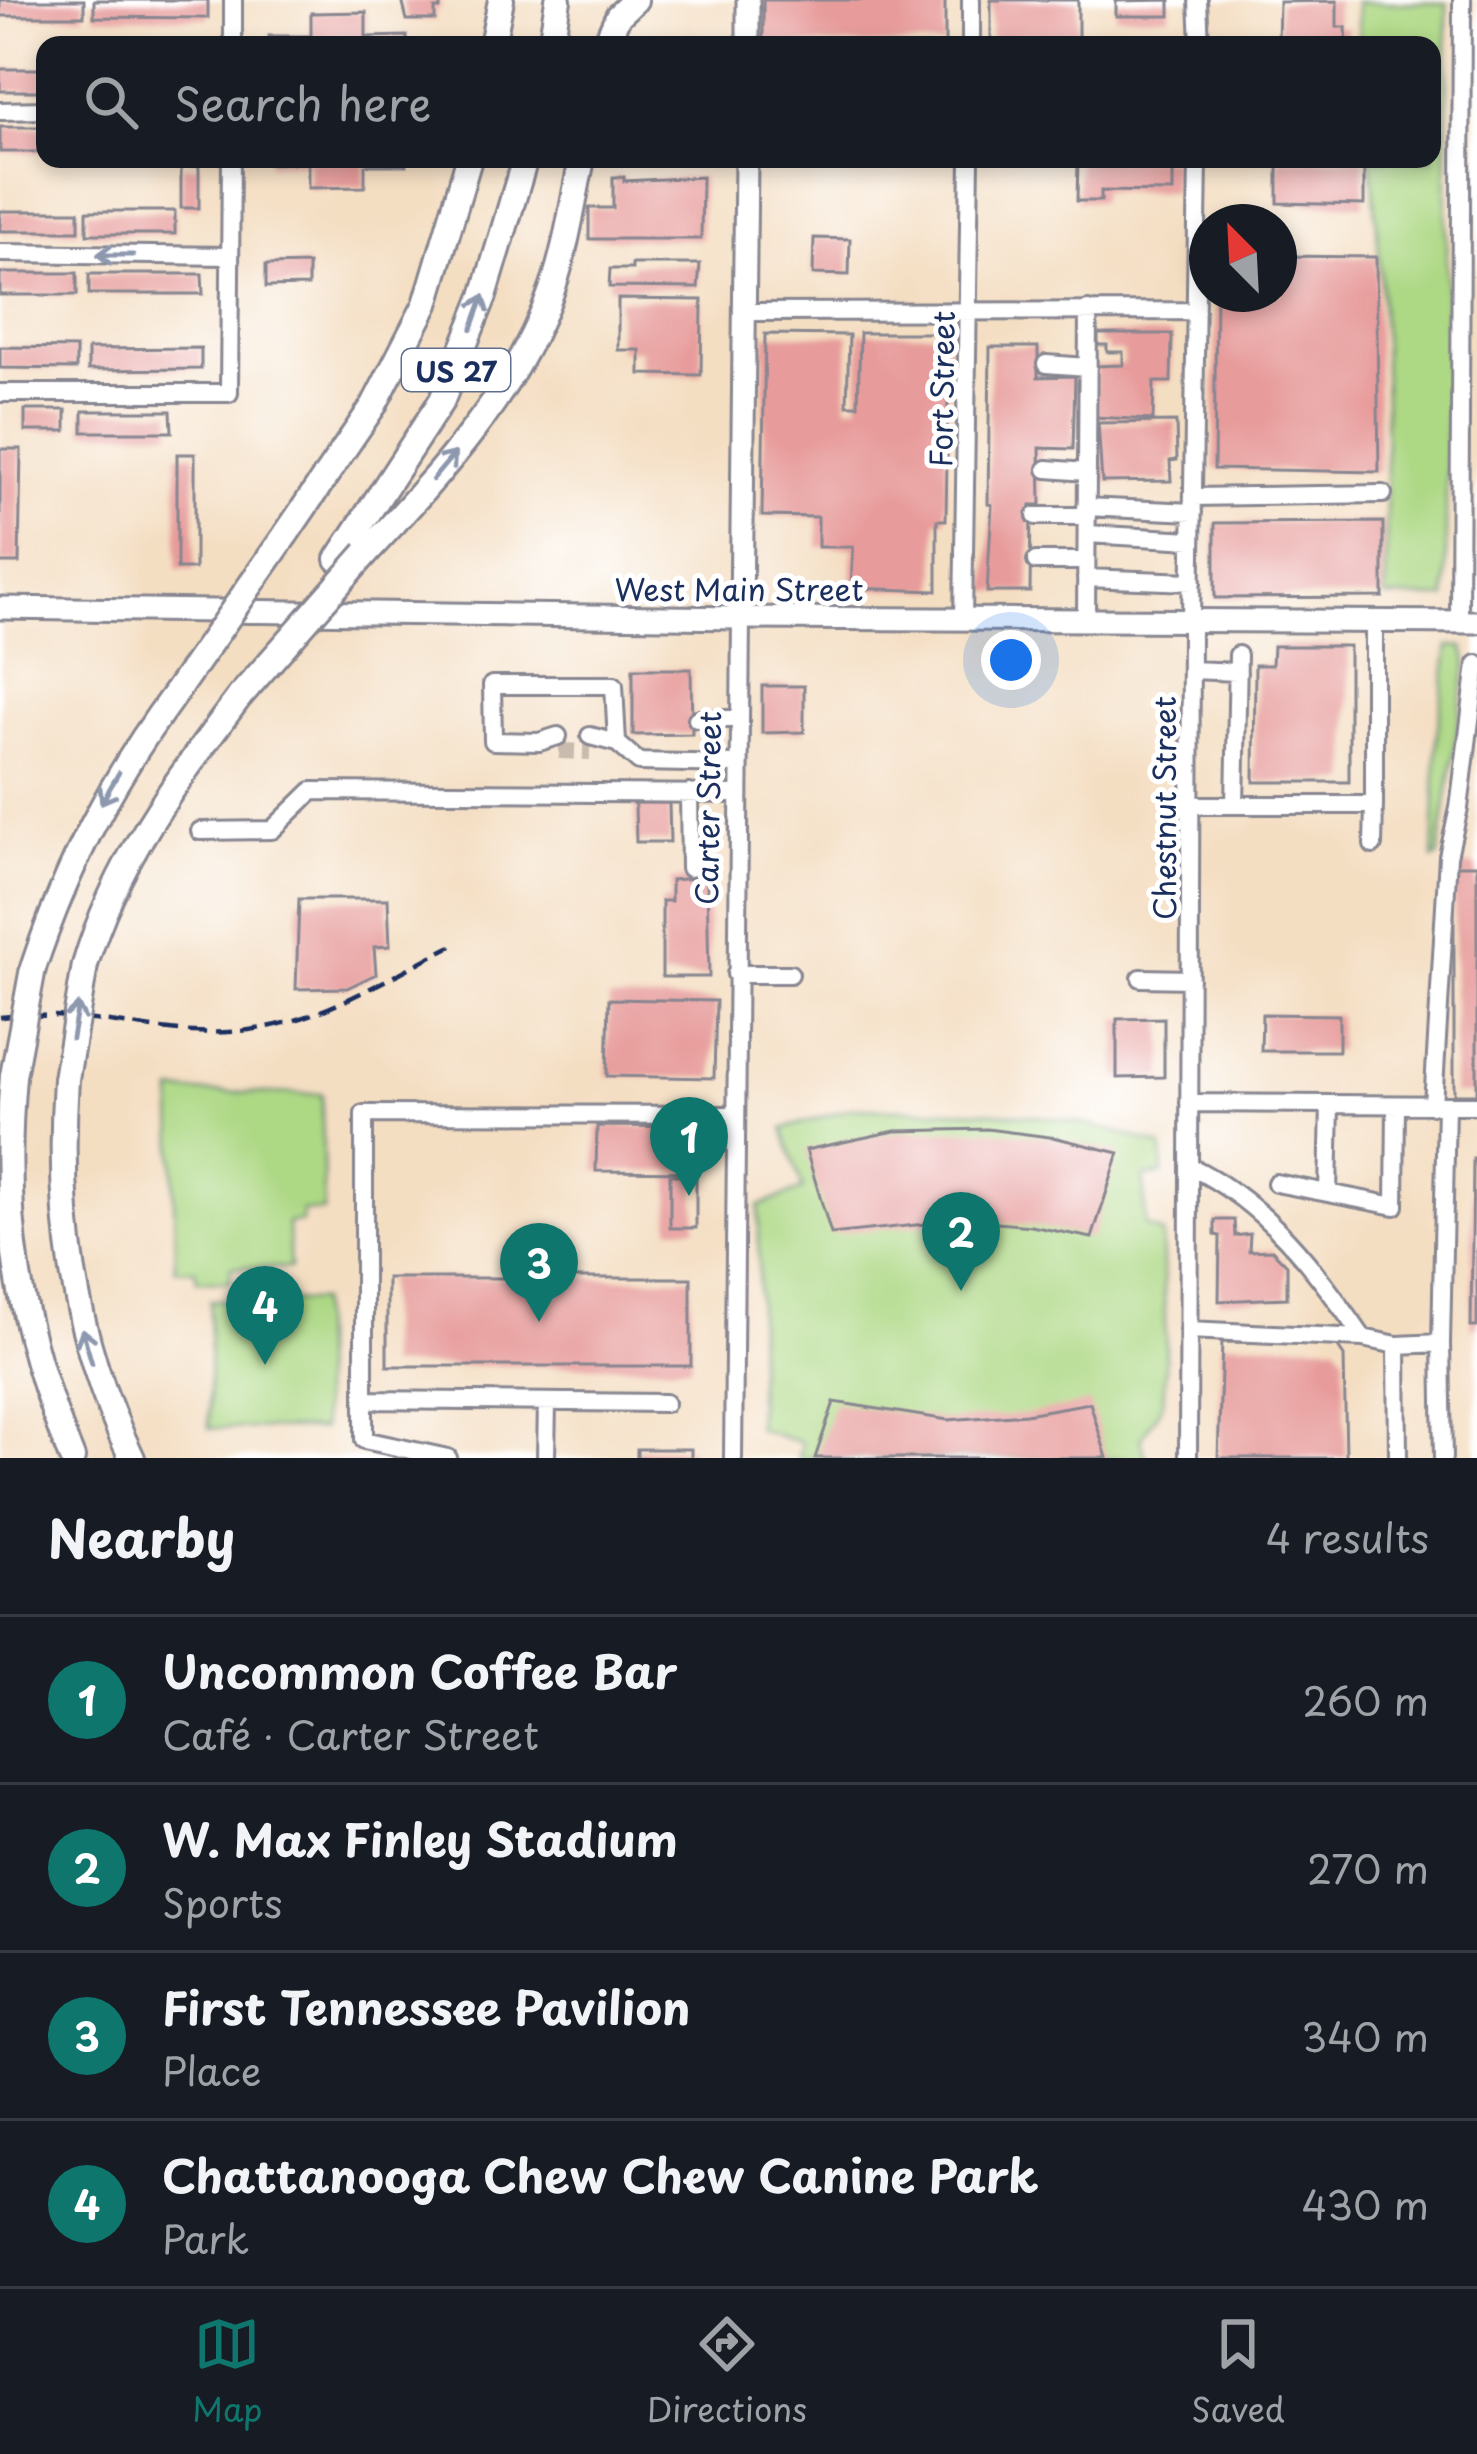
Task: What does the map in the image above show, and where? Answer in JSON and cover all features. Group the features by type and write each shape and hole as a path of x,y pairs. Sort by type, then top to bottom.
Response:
{"highway":[{"path":"494,36 501,0"},
{"path":"551,36 557,0"},
{"path":"608,36 618,16 635,0"},
{"name":"US 27","path":"71,1456 24,1319 14,1260 9,1178 13,1076 33,968 94,816 130,755 374,405 426,304 467,168"},
{"name":"US 27","path":"131,1456 95,1374 74,1296 63,1179 66,1078 85,964 110,897 145,828 338,559 442,400 484,296 522,168"},
{"path":"241,696 462,445 525,350 552,289 580,168"},
{"path":"0,1278 14,1324 49,1400"}],"main road":[{"path":"748,0 748,36"},
{"name":"Carter Street","path":"741,618 746,168"},
{"name":"West Main Street","path":"0,608 1468,621"}],"street":[{"path":"233,0 233,36"},
{"path":"971,0 971,36"},
{"path":"1198,0 1200,36"},
{"path":"1462,0 1470,247 1468,621"},
{"path":"0,111 36,110"},
{"path":"0,394 230,393 231,168"},
{"name":"Fort Street","path":"963,619 970,168"},
{"name":"Chestnut Street","path":"1197,204 1198,168"},
{"path":"0,253 230,256"},
{"path":"1086,620 1088,310"},
{"path":"743,312 1189,311"},
{"name":"Chestnut Street","path":"1188,1458 1196,312"},
{"path":"1046,364 1088,367"},
{"path":"1047,469 1087,472"},
{"path":"1086,519 1193,505 1383,494"},
{"path":"1036,516 1086,519 1192,539"},
{"path":"1036,561 1192,582"},
{"name":"Carter Street","path":"733,1458 741,618"},
{"path":"1373,845 1374,621"},
{"path":"1191,670 1238,663 1235,805"},
{"path":"1443,1458 1440,1105 1448,856 1459,808 1477,664"},
{"path":"559,743 493,741 492,685 614,685 601,743 639,762 737,764"},
{"path":"697,719 738,718"},
{"path":"200,831 272,830 312,791 737,794"},
{"path":"689,793 690,868"},
{"path":"1190,805 1374,805"},
{"path":"736,974 790,974"},
{"path":"1141,979 1190,980"},
{"path":"1189,1103 1477,1106"},
{"path":"1328,1193 1330,1104"},
{"path":"1276,1183 1395,1206 1396,1105"},
{"path":"448,1458 364,1440 364,1114 735,1115"},
{"path":"1189,1166 1229,1185 1281,1234 1332,1292 1363,1338"},
{"path":"1188,1330 1363,1338 1397,1345 1441,1343"},
{"path":"1397,1345 1398,1458"},
{"path":"364,1400 665,1403"},
{"path":"545,1458 547,1402"}],"green space":[{"path":"1356,2 1447,3 1446,598 1386,597 1384,378 1372,168 1441,168 1441,36 1359,36"},
{"path":"1449,646 1464,647 1467,663 1438,857 1433,859 1437,734"},
{"path":"173,1092 322,1094 324,1211 302,1211 302,1222 288,1223 290,1268 231,1267 230,1282 197,1281 195,1270 175,1269"},
{"path":"852,1108 1046,1117 1162,1147 1163,1174 1144,1177 1145,1226 1162,1233 1166,1350 1163,1403 1141,1439 1146,1458 798,1458 802,1443 757,1429 759,1206 803,1189 783,1129"},
{"path":"210,1300 319,1301 322,1429 209,1428"}],"building":[{"path":"0,0 84,0 84,16 0,16"},
{"path":"94,0 208,0 208,18 94,17"},
{"path":"402,0 440,0 440,9 435,9 435,20 407,20"},
{"path":"763,0 945,0 945,36 763,36"},
{"path":"991,0 1078,0 1078,36 991,36"},
{"path":"1170,0 1170,16 1116,16 1116,1"},
{"path":"1337,1 1337,27 1346,27 1346,36 1278,36 1279,2"},
{"path":"366,12 366,36 311,36 311,13"},
{"path":"0,69 36,69 36,91 0,91"},
{"path":"0,127 36,127 36,152 0,152"},
{"path":"181,168 199,168 199,208 181,208"},
{"path":"308,168 365,168 365,187 308,188"},
{"path":"1078,168 1173,168 1173,192 1101,191 1101,201 1077,201"},
{"path":"1278,168 1364,168 1364,205 1278,203"},
{"path":"613,177 624,177 624,181 702,177 701,239 589,239 589,208 613,208"},
{"path":"0,211 79,211 79,231 0,231"},
{"path":"87,211 175,211 175,234 87,234"},
{"path":"814,238 850,239 849,275 813,274"},
{"path":"1297,256 1376,257 1379,472 1214,469 1216,312 1297,312"},
{"path":"308,264 308,286 266,287 266,265"},
{"path":"632,264 700,264 698,288 609,287 610,269 632,269"},
{"path":"0,273 77,273 77,295 0,295"},
{"path":"89,274 202,274 203,294 89,294"},
{"path":"618,299 702,300 701,375 640,374 640,350 618,350"},
{"path":"860,333 949,333 946,520 937,520 937,591 851,588 853,547 818,547 818,517 762,516 765,334 849,335 847,405 858,405"},
{"path":"1098,334 1172,334 1171,382 1154,382 1153,420 1094,417 1095,366 1123,365 1123,352 1107,352 1107,345 1098,345"},
{"path":"0,347 76,348 76,369 0,368"},
{"path":"990,347 1038,347 1038,377 1075,376 1073,449 1040,448 1041,505 1031,505 1030,592 987,592 992,505 988,504"},
{"path":"201,348 201,369 88,370 88,349"},
{"path":"25,410 66,410 66,431 25,431"},
{"path":"83,411 171,411 172,432 83,432"},
{"path":"1176,422 1177,460 1170,461 1171,481 1102,482 1098,423"},
{"path":"0,449 21,449 19,563 0,563"},
{"path":"177,454 195,454 195,569 177,569"},
{"path":"1383,522 1383,597 1215,598 1215,523"},
{"path":"1273,646 1349,646 1349,782 1254,782 1255,665 1272,665"},
{"path":"633,669 691,669 692,734 633,735"},
{"path":"762,686 804,686 804,732 762,733"},
{"path":"635,803 669,803 670,842 636,842"},
{"path":"1454,865 1477,865 1477,1094 1454,1094"},
{"path":"671,880 707,880 709,977 662,977 662,901 671,901"},
{"path":"299,899 388,899 390,946 374,947 376,974 347,988 296,989"},
{"path":"609,999 716,1001 714,1078 607,1076"},
{"path":"1262,1014 1339,1015 1339,1051 1261,1051"},
{"path":"1164,1018 1164,1077 1117,1078 1117,1019"},
{"path":"597,1126 698,1127 697,1172 596,1171"},
{"path":"987,1129 1057,1138 1119,1153 1092,1238 963,1220 831,1234 806,1150 895,1131"},
{"path":"1473,1159 1477,1159 1477,1327 1471,1327"},
{"path":"670,1175 696,1175 696,1228 670,1228"},
{"path":"1215,1220 1234,1220 1235,1236 1250,1234 1249,1251 1272,1250 1287,1265 1287,1298 1219,1301 1220,1236 1215,1235"},
{"path":"387,1278 691,1278 691,1366 387,1366"},
{"path":"1222,1342 1336,1344 1344,1356 1346,1458 1218,1458"},
{"path":"834,1402 948,1420 1090,1403 1107,1458 815,1458"},
{"path":"637,1449 691,1449 691,1458 637,1458"}],"tunnel":[{"path":"559,751 590,752"}],"railway":[{"path":"0,1017 73,1018 193,1032 266,1027 329,1008 452,946"}],"place":[{"name":"Uncommon Coffee Bar","path":"689,1196"},
{"name":"W. Max Finley Stadium","path":"961,1291"},
{"name":"First Tennessee Pavilion","path":"539,1322"},
{"name":"Chattanooga Chew Chew Canine Park","path":"265,1365"}]}
